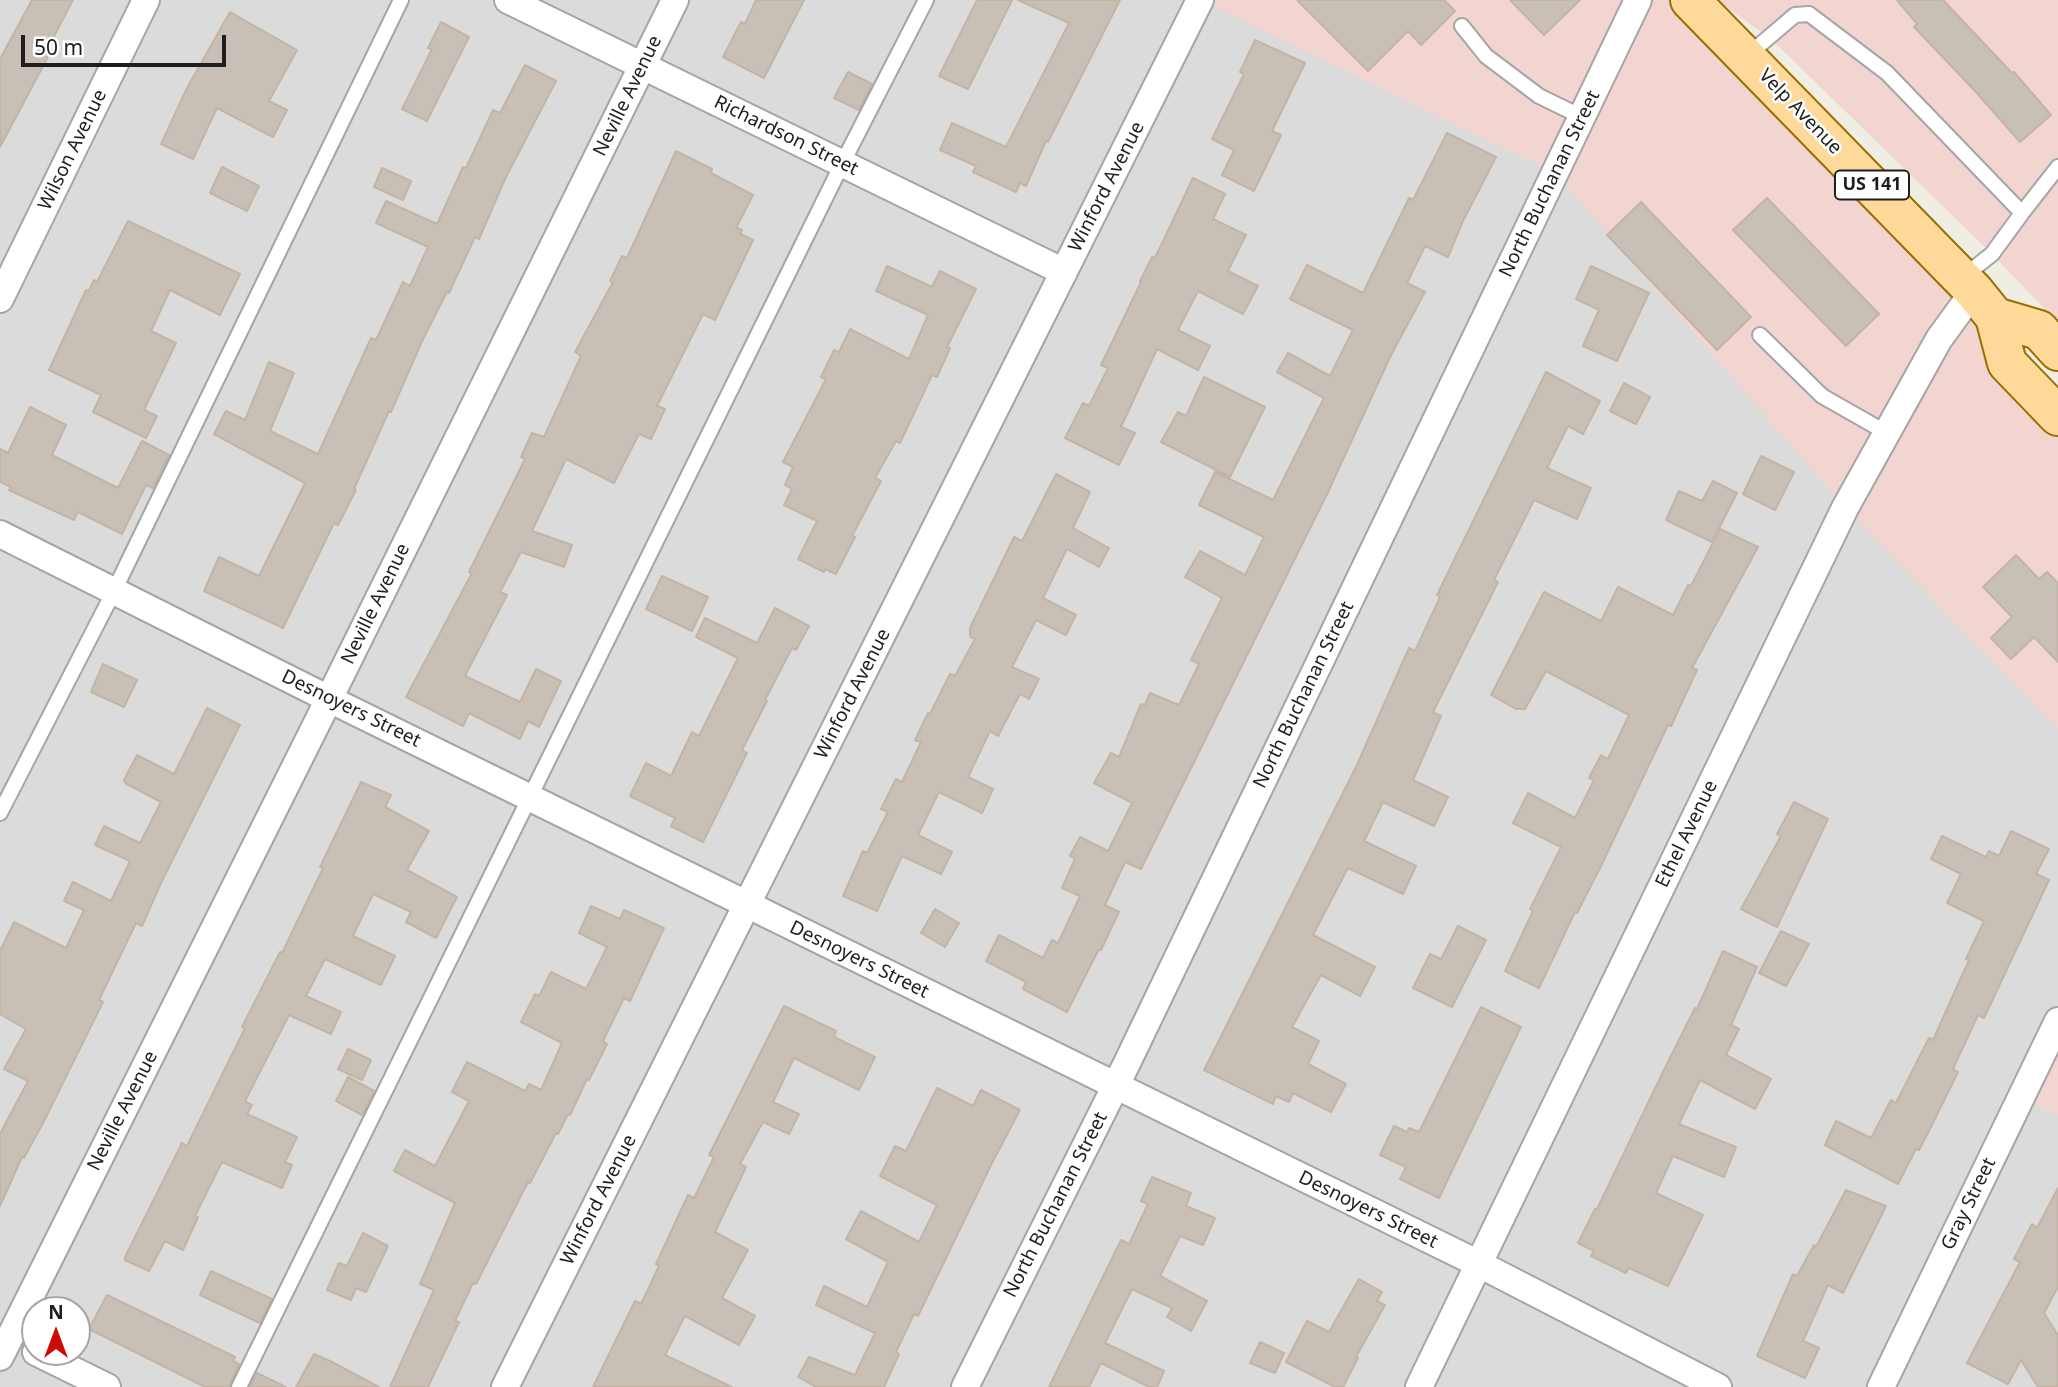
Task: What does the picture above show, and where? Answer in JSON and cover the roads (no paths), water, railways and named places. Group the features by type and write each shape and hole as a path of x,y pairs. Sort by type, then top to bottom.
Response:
{"main road":[{"name":"Velp Avenue","path":"1690,0 1977,295 2039,330 2058,351"},
{"name":"Velp Avenue","path":"1977,295 2007,363 2058,416"}],"street":[{"name":"Wilson Avenue","path":"0,299 146,0"},
{"name":"Richardson Street","path":"508,0 1064,272"},
{"name":"Neville Avenue","path":"3,1343 329,699 675,0"},
{"name":"Winford Avenue","path":"505,1387 1200,0"},
{"name":"North Buchanan Street","path":"965,1387 1116,1086 1638,0"},
{"name":"Ethel Avenue","path":"1419,1387 1845,508 1939,339 1977,295"},
{"name":"Desnoyers Street","path":"0,534 329,699 1479,1264 1718,1387"},
{"name":"Gray Street","path":"1881,1387 2051,1054 2058,1021"},
{"path":"3,1343 21,1348"},
{"path":"64,1366 107,1387"}],"lane":[{"path":"0,813 114,591 401,0"},
{"path":"239,1387 842,164 926,0"},
{"path":"1746,56 1795,15 1809,14 1886,73 2022,213"},
{"path":"1462,26 1486,56 1539,96 1582,117"},
{"path":"1977,295 1992,254 2058,167"},
{"path":"1760,335 1822,396 1887,433"}]}
